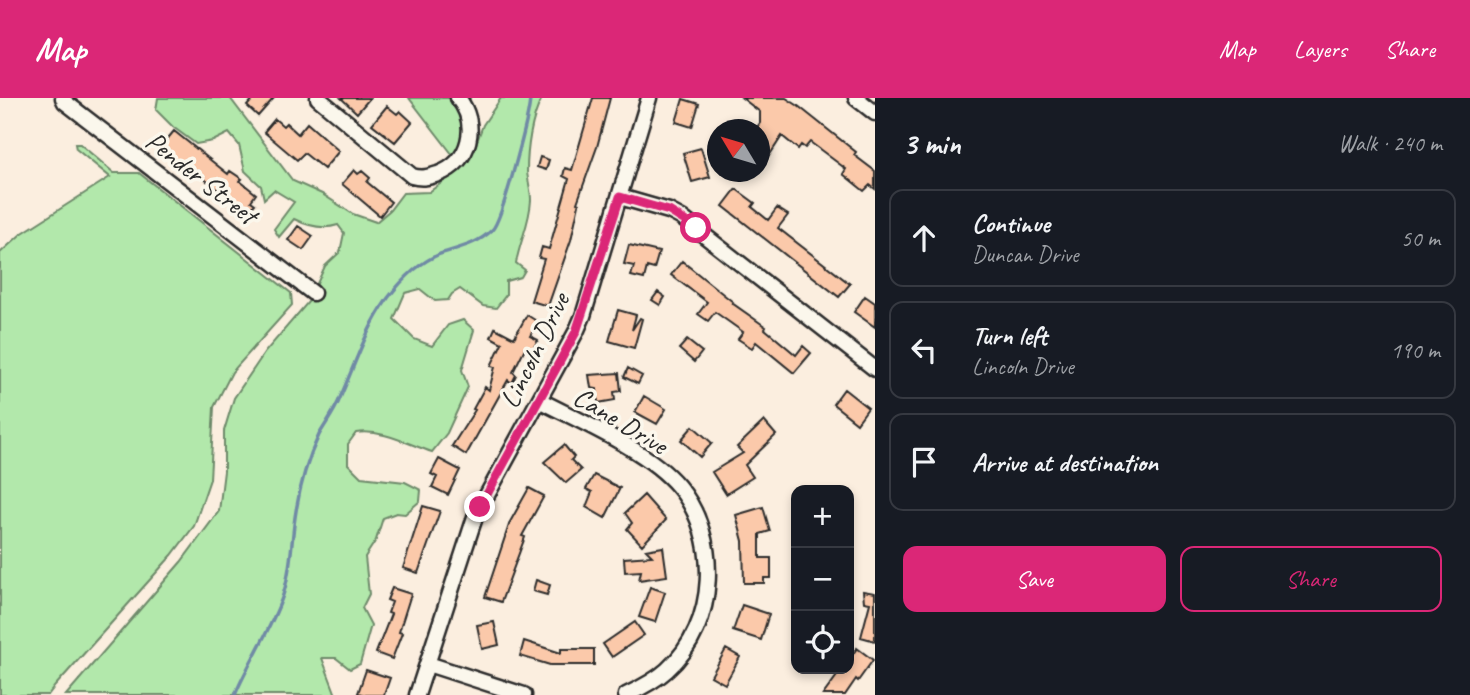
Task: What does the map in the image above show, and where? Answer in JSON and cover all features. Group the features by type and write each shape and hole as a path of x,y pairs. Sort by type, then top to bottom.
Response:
{"street":[{"name":"Pender Street","path":"63,98 313,293"},
{"path":"318,98 412,176 419,178 450,169 461,160 468,143 469,126 468,111 458,98"},
{"name":"Lincoln Drive","path":"417,695 475,517 576,332 649,98"},
{"path":"856,98 875,113"},
{"path":"620,197 669,211 682,218 875,369"},
{"name":"Cane Drive","path":"538,400 632,449 656,466 677,485 693,507 703,531 709,580 696,627 684,649 668,669 648,684 626,695"},
{"path":"428,664 524,695"}],"green space":[{"path":"158,98 230,98 293,181 322,194 353,214 376,222 403,193 429,192 459,170 473,152 483,125 501,98 542,98 532,125 529,144 527,172 530,208 516,263 525,270 521,277 506,281 506,295 496,308 483,306 460,289 448,300 435,301 420,289 405,293 394,319 414,339 432,346 448,325 463,320 474,330 462,370 468,387 447,433 432,452 395,438 366,432 356,433 348,444 348,464 361,477 405,482 421,490 420,501 405,514 396,513 383,518 376,540 365,557 369,594 362,608 371,625 360,664 350,669 336,658 322,658 336,695 66,695 181,562 219,511 224,471 224,431 234,398 265,352 309,301 325,266 340,252 344,233 338,225 316,226 294,219 279,237 274,229 294,202 274,190 264,199 261,186 245,171 239,145 229,133 213,141 196,144 156,110"},
{"path":"409,98 470,98 456,159"},
{"path":"75,144 80,144 114,173 139,173 291,293 292,305 232,372 214,407 210,479 194,526 172,555 48,695 0,695 0,253 21,234 110,177 76,149"}],"building":[{"path":"254,98 274,98 258,116 247,106"},
{"path":"341,98 370,98 357,113"},
{"path":"593,98 610,98 597,147 577,203 579,204 571,240 548,306 531,301 544,259 539,258 542,247 549,249 569,179 563,176 565,168 572,170"},
{"path":"742,98 786,98 797,105 856,152 854,155 875,171 875,189 870,185 864,191 843,174 846,169 810,142 805,148 801,145 798,149 782,136 770,154 770,119 760,119 760,112"},
{"path":"683,99 699,104 692,127 676,122"},
{"path":"387,106 397,114 400,111 412,122 395,142 372,124"},
{"path":"275,119 283,126 286,123 298,134 307,123 339,151 324,169 304,153 297,160 264,132"},
{"path":"174,131 228,174 230,171 242,179 240,181 256,194 251,201 255,204 248,212 179,160 177,162 159,149"},
{"path":"701,148 707,178 692,182 683,153"},
{"path":"540,157 549,160 546,170 537,167"},
{"path":"354,170 358,174 362,171 370,178 367,182 391,202 380,216 342,184"},
{"path":"736,189 755,203 752,207 768,220 777,208 788,215 778,228 850,284 839,297 723,206"},
{"path":"298,226 313,236 303,250 288,240"},
{"path":"629,245 659,252 654,269 647,267 644,279 631,276 634,266 624,264"},
{"path":"682,261 732,303 766,327 765,329 796,355 803,346 811,353 794,373 756,342 752,348 738,339 743,332 715,312 708,321 698,314 707,302 671,275"},
{"path":"658,292 665,297 660,305 652,300"},
{"path":"865,296 875,303 875,327 854,312"},
{"path":"618,310 636,315 632,330 640,318 642,319 634,348 609,341"},
{"path":"527,315 538,322 530,336 538,340 532,351 525,348 513,372 516,375 512,383 508,380 466,455 452,446 475,410 473,409 485,387 489,390 495,367 491,366 502,343 491,337 495,328 514,338"},
{"path":"687,340 702,352 694,362 679,349"},
{"path":"628,368 642,376 638,384 624,377"},
{"path":"619,373 621,391 614,392 615,400 598,403 597,389 591,388 589,375"},
{"path":"844,389 868,408 857,423 833,404"},
{"path":"644,396 666,409 657,424 635,412"},
{"path":"764,421 776,435 745,465 753,477 726,494 712,472 743,453 737,447"},
{"path":"693,426 712,443 700,457 681,440"},
{"path":"564,445 574,457 571,460 581,470 566,483 544,462"},
{"path":"439,459 460,470 448,495 432,487 437,477 431,474"},
{"path":"594,475 620,488 605,518 586,507 592,492 586,489"},
{"path":"529,488 544,496 522,536 525,537 501,602 485,597 510,522"},
{"path":"644,495 666,520 642,545 627,529 632,523 625,513"},
{"path":"423,506 440,511 418,573 403,568"},
{"path":"763,507 770,531 760,534 760,558 771,558 771,578 764,578 764,583 744,583 743,541 736,515"},
{"path":"663,547 667,576 639,580 641,571 625,572 624,558 652,556 646,550"},
{"path":"536,580 550,585 547,595 533,591"},
{"path":"650,587 665,592 655,622 639,617"},
{"path":"392,588 411,594 399,632 402,633 392,659 376,653 391,614 388,613 392,602 387,600"},
{"path":"863,591 875,593 875,641 861,637 870,603 864,602"},
{"path":"742,605 769,614 761,640 733,631"},
{"path":"494,622 499,645 482,649 477,625"},
{"path":"635,622 644,635 612,657 603,644"},
{"path":"524,641 561,653 561,649 594,649 594,665 550,665 520,656"},
{"path":"857,648 873,660 845,695 823,695 838,674 854,674 854,652"},
{"path":"726,649 740,657 725,684 711,676"},
{"path":"366,670 390,678 384,695 358,693"}],"waterway":[{"path":"235,695 283,595 294,522 311,453 338,403 367,335 388,298 411,273 433,257 474,242 492,230 515,167 530,98"}],"route":[{"path":"480,507 576,332 620,197 669,211 696,228"}]}
